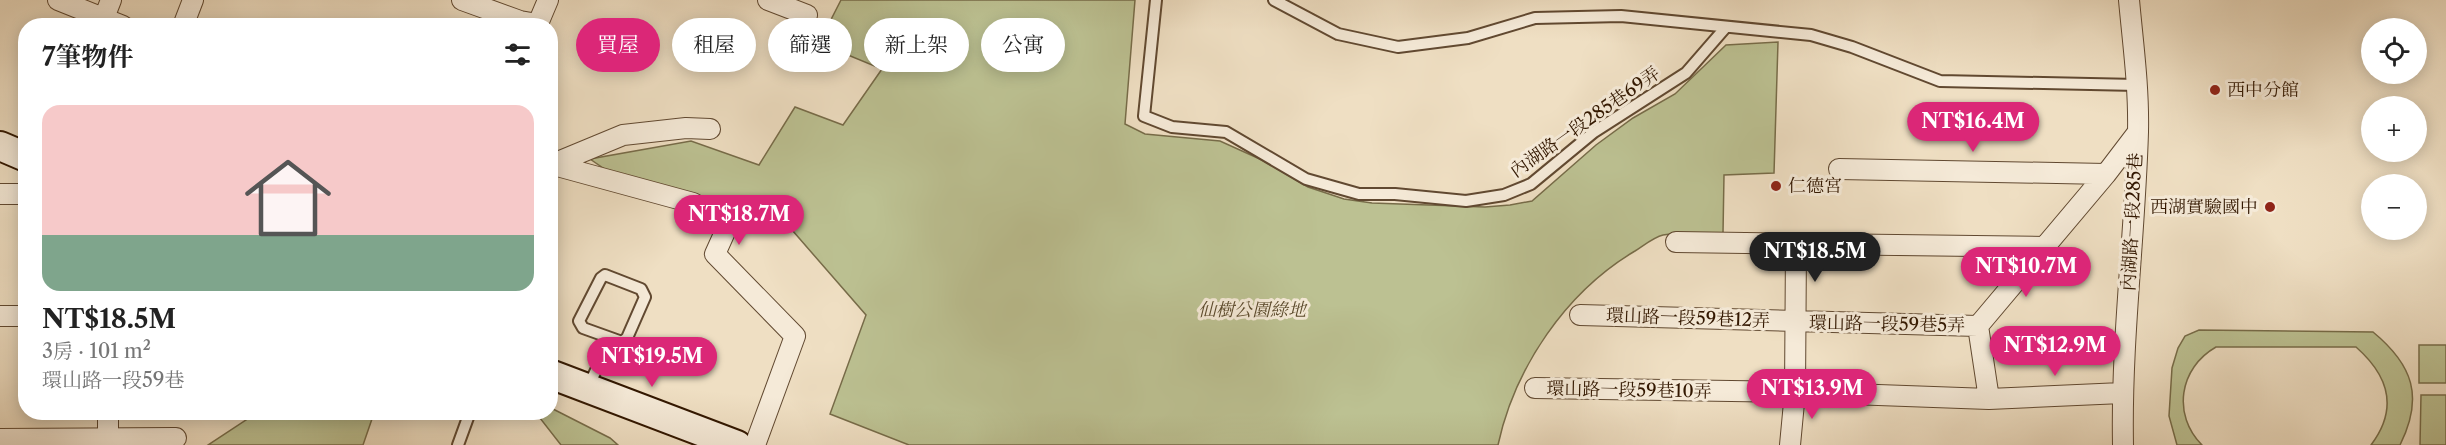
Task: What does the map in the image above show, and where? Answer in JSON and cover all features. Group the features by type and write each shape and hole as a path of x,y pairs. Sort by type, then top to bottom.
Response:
{"street":[{"path":"58,0 107,9"},
{"path":"186,18 193,0"},
{"path":"462,0 512,18"},
{"path":"540,18 548,0"},
{"path":"768,0 807,15"},
{"name":"內湖路一段285巷","path":"2123,445 2122,393 2138,132 2138,85 2129,0"},
{"path":"558,162 623,135 686,128 710,129"},
{"name":"環山路一段59巷5弄","path":"1989,399 1978,326 2046,247 2138,132"},
{"path":"0,146 18,154"},
{"path":"558,166 693,203 729,223 715,254 795,336 755,445"},
{"path":"1839,169 2106,174"},
{"path":"0,194 18,194"},
{"path":"1676,242 2046,247"},
{"path":"1790,445 1795,392 1796,245"},
{"name":"環山路一段59巷12弄","path":"1580,315 1796,322"},
{"path":"0,316 18,316"},
{"name":"環山路一段59巷5弄","path":"1796,322 1978,326"},
{"path":"558,377 737,445"},
{"name":"環山路一段59巷10弄","path":"1535,388 1795,392 1989,399 2122,393"},
{"path":"108,420 108,442"},
{"path":"0,439 108,442 176,438"}],"lane":[{"name":"內湖路一段285巷69弄","path":"1156,0 1144,116 1172,127 1226,132 1306,179 1359,195 1395,195 1442,200 1466,201 1504,195 1531,184 1594,132 1686,73 1726,27"},
{"path":"1274,0 1338,34 1398,47 1468,38 1535,18 1620,16 1811,35 1852,47 1940,81 2138,85"},
{"path":"605,275 640,289 645,297 627,338 618,342 611,339 584,328 579,321 601,278 605,275"},
{"path":"588,388 611,339"},
{"path":"458,445 467,420"}],"green space":[{"name":"仙樹公園綠地","path":"841,0 1135,0 1125,124 1145,134 1220,141 1262,160 1308,187 1344,199 1372,203 1485,207 1532,201 1596,145 1633,118 1675,94 1726,45 1778,42 1774,173 1724,175 1723,233 1678,233 1660,236 1610,268 1587,288 1547,334 1531,360 1506,416 1498,445 909,445 830,414 866,315 792,230 739,209 609,172 590,159 691,141 759,165 795,107 843,125 880,72 969,72 969,18 864,18 864,62 852,57 852,18 832,18"},
{"path":"2199,330 2373,332 2397,357 2410,383 2413,397 2412,412 2400,445 2371,445 2385,418 2386,393 2383,381 2376,369 2356,347 2216,347 2194,367 2187,379 2184,393 2183,406 2186,420 2192,433 2202,445 2177,445 2169,416 2172,368 2178,348 2185,336"},
{"path":"2419,345 2446,345 2446,383 2419,383"},
{"path":"2421,395 2446,395 2446,445 2420,445"},
{"path":"558,412 610,438 618,445 561,445 541,420 558,420"},
{"path":"246,420 372,420 363,445 208,445"}],"place":[{"name":"西中分館","path":"2215,90"},
{"name":"仁德宮","path":"1776,186"},
{"name":"西湖實驗國中","path":"2270,207"}]}
